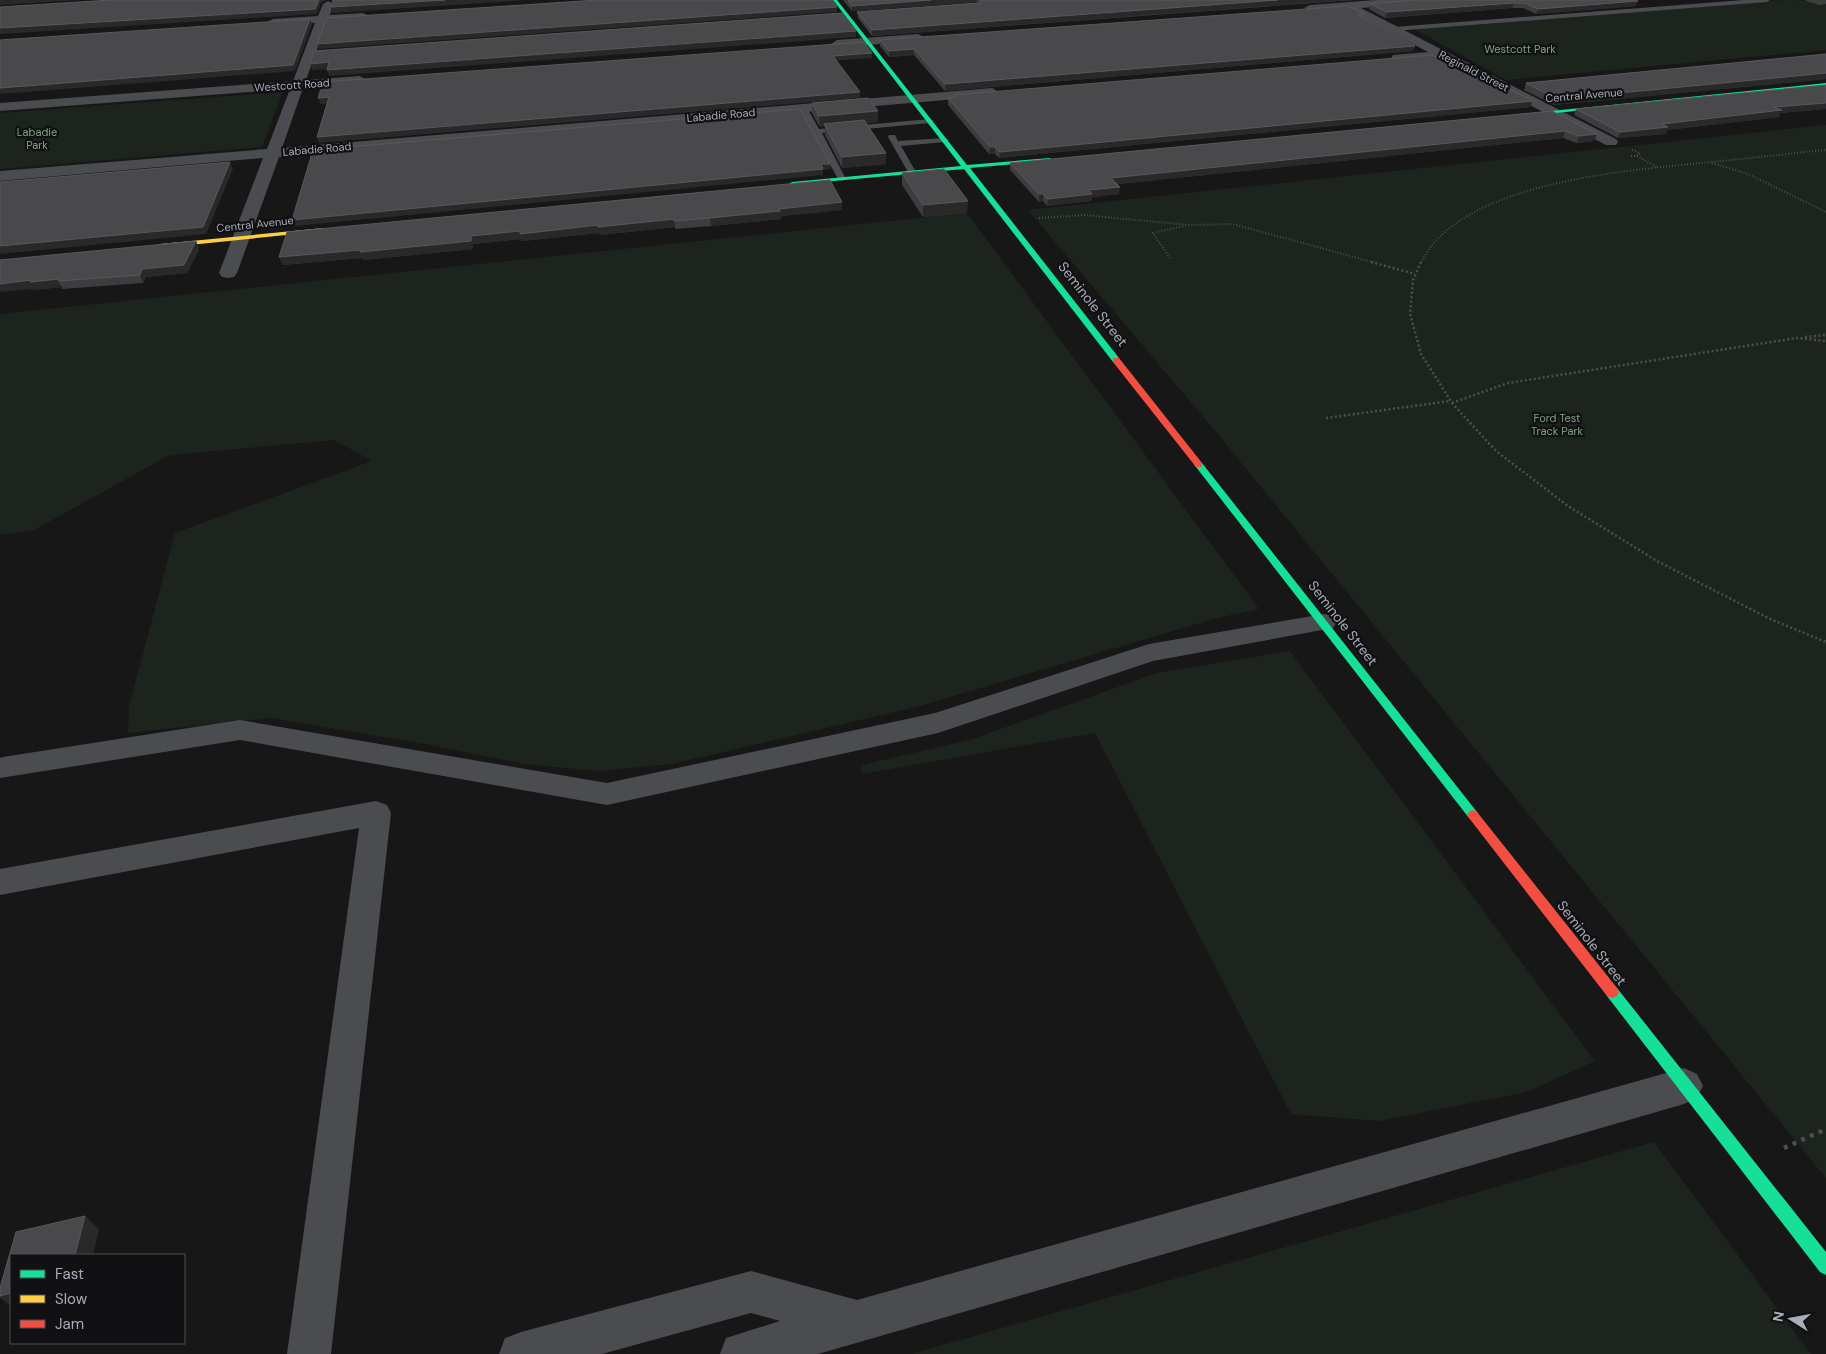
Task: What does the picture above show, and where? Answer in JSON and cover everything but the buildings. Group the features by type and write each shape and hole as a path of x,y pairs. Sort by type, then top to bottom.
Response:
{"street":[{"path":"228,273 298,84 315,53 322,19 329,0"},
{"name":"Seminole Street","path":"835,0 1324,622 1826,1266"},
{"path":"1301,9 1343,3 1421,0"},
{"name":"Reginald Street","path":"1343,3 1611,142"},
{"path":"265,22 379,15"},
{"path":"822,45 927,37"},
{"path":"1385,59 1442,54"},
{"name":"Westcott Road","path":"0,107 370,79"},
{"name":"Central Avenue","path":"1500,116 1826,85"},
{"name":"Labadie Road","path":"0,176 1002,91"},
{"path":"783,185 1056,158"},
{"name":"Central Avenue","path":"145,247 331,229"},
{"path":"3,768 240,730 607,794 938,723 1149,653 1324,622"},
{"path":"0,882 376,813 308,1354"},
{"path":"742,1354 1684,1086"},
{"path":"521,1354 751,1292 856,1321"}],"lane":[{"path":"1394,29 1767,0"},
{"path":"803,108 842,179"},
{"path":"817,131 930,120"},
{"path":"888,132 912,172"},
{"path":"896,144 945,140"}],"path":[{"path":"1826,150 1658,168 1579,179 1529,190 1487,206 1452,226 1427,250 1412,280 1410,314 1421,354 1451,402 1496,451 1568,506 1657,561 1770,619 1826,642"},
{"path":"1637,156 1658,168"},
{"path":"1710,162 1748,174 1826,212"},
{"path":"1034,218 1084,214 1189,225 1233,224 1415,274"},
{"path":"1170,258 1153,233 1189,225"},
{"path":"1326,418 1451,402 1508,383 1826,335"},
{"path":"1797,338 1826,341"},
{"path":"1784,1148 1826,1129"}],"green space":[{"name":"Westcott Park","path":"1784,0 1826,1 1826,50 1506,80 1414,29"},
{"name":"Labadie Park","path":"283,92 262,147 0,169 0,113"},
{"name":"Ford Test Track Park","path":"1826,125 1826,1178 1221,438 1028,210"},
{"path":"967,213 1259,609 1217,618 920,706 672,764 597,771 524,764 425,744 271,718 128,733 129,706 175,533 372,461 334,440 170,455 34,530 0,535 0,314"},
{"path":"1290,651 1595,1061 1527,1092 1379,1121 1291,1114 1095,733 862,774 861,765 970,740 1157,673"},
{"path":"1654,1142 1811,1354 911,1354"}],"traffic: fast":[{"path":"835,0 1116,360"},
{"path":"1514,115 1826,85"},
{"path":"792,184 1048,159"},
{"path":"1199,465 1473,815"},
{"path":"1612,992 1826,1266"}],"traffic: slow":[{"path":"160,246 324,230"}],"traffic: jam":[{"path":"1116,360 1199,465"},
{"path":"1473,815 1612,992"}]}
